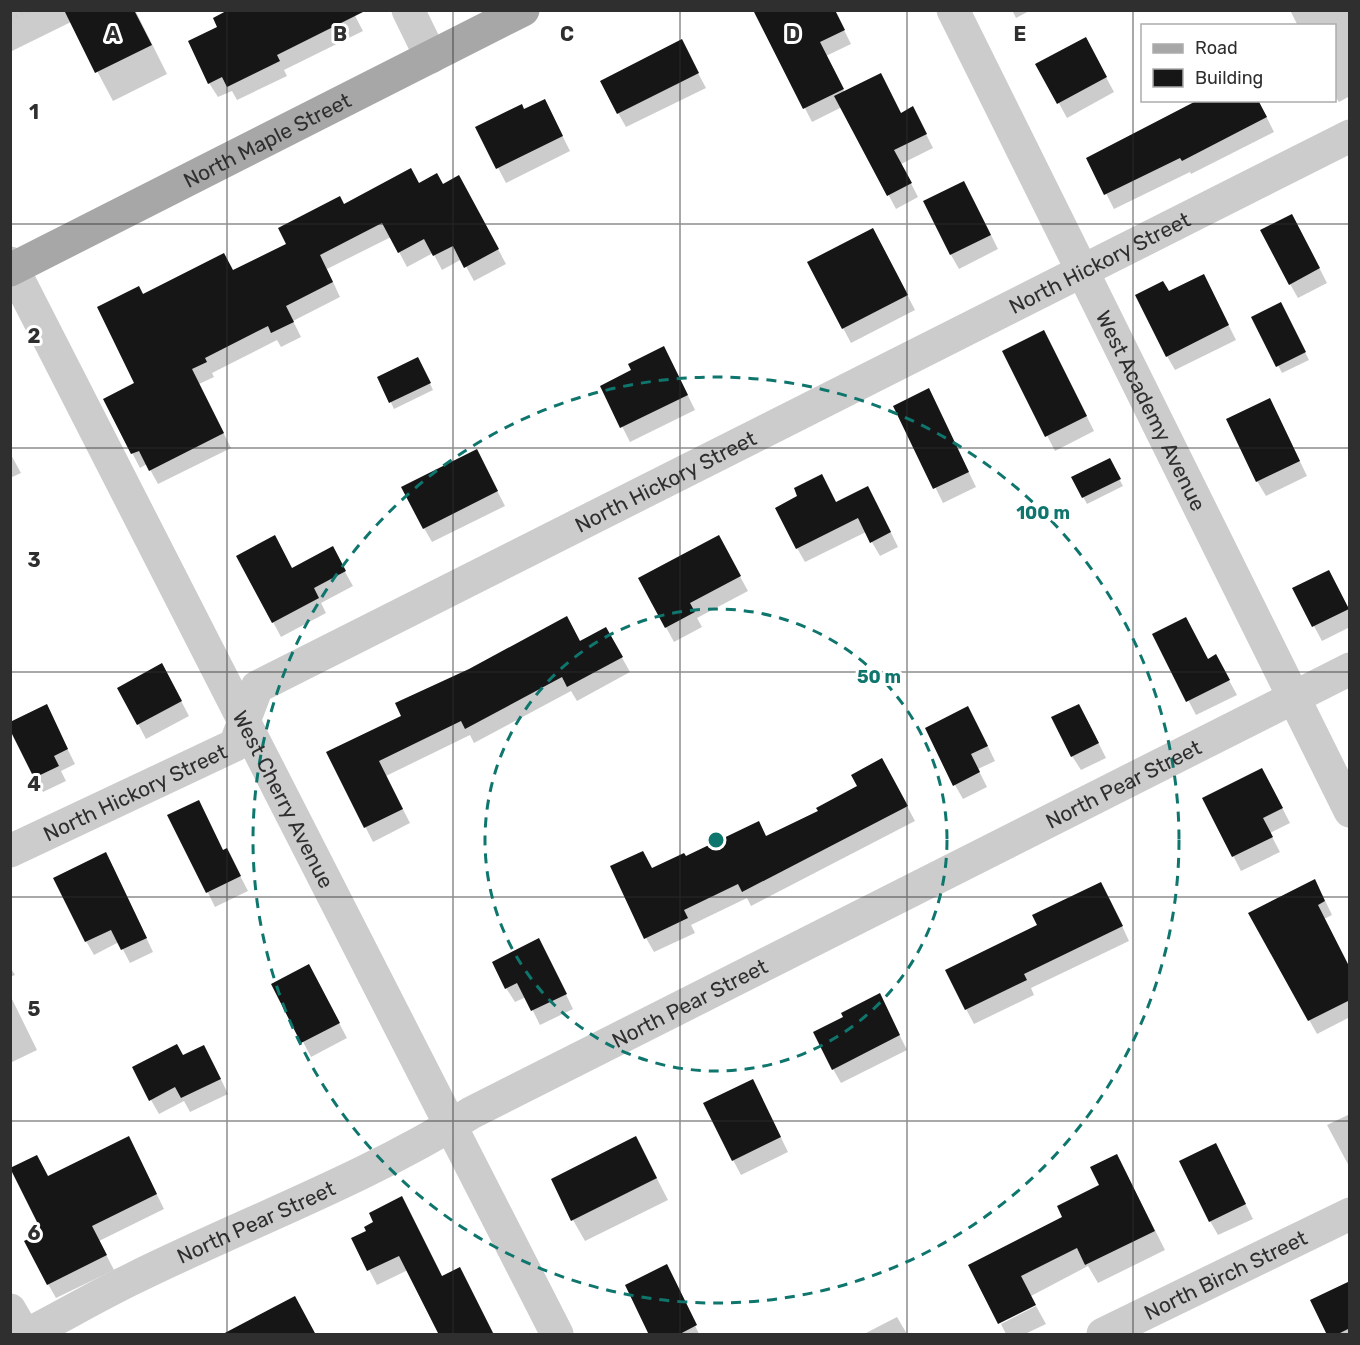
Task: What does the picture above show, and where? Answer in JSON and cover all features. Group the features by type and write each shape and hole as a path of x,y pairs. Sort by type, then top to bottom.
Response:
{"main road":[{"name":"North Maple Street","path":"12,267 523,10"}],"street":[{"path":"408,10 431,57"},
{"name":"West Academy Avenue","path":"953,10 1080,272 1350,811"},
{"name":"North Hickory Street","path":"10,850 235,745 257,687 1350,136"},
{"name":"West Cherry Avenue","path":"12,267 557,1335"},
{"name":"North Pear Street","path":"28,1335 133,1278 293,1206 419,1145 471,1113 1350,669"},
{"name":"North Birch Street","path":"1103,1335 1350,1214"},
{"path":"10,1310 24,1335"}],"path":[{"path":"10,20 29,10"}],"building":[{"path":"64,10 134,10 152,45 95,73"},
{"path":"228,10 367,10 277,55 280,61 227,87 222,77 208,84 188,41 217,27 213,18"},
{"path":"753,10 835,10 845,30 820,42 844,89 803,109"},
{"path":"1086,37 1107,77 1057,104 1035,64"},
{"path":"682,39 699,73 617,114 600,81"},
{"path":"881,73 901,113 913,106 927,134 894,150 912,183 887,196 834,96"},
{"path":"545,99 563,136 496,169 475,127 522,104 524,109"},
{"path":"1194,102 1259,102 1267,117 1182,161 1180,158 1104,195 1086,158"},
{"path":"411,168 419,183 437,173 443,184 459,175 499,249 464,268 453,246 433,256 424,239 398,253 382,223 320,255 333,282 286,306 294,322 271,333 268,326 205,358 207,362 192,369 224,433 149,471 139,451 131,454 103,399 134,383 97,307 139,286 143,294 224,253 233,270 286,244 278,228 340,196 344,204"},
{"path":"964,181 991,235 950,255 923,201"},
{"path":"1292,214 1320,268 1289,285 1260,230"},
{"path":"873,228 908,295 842,329 807,262"},
{"path":"1204,274 1229,325 1166,357 1135,295 1163,281 1169,291"},
{"path":"1281,302 1306,352 1276,367 1251,317"},
{"path":"1044,330 1087,416 1045,437 1002,351"},
{"path":"664,346 688,395 620,428 600,386 631,370 628,364"},
{"path":"418,357 431,383 389,403 377,377"},
{"path":"929,388 969,472 933,489 893,406"},
{"path":"1270,398 1300,461 1256,482 1226,419"},
{"path":"477,449 498,491 423,529 401,487"},
{"path":"1110,458 1121,479 1082,498 1071,477"},
{"path":"822,474 836,502 868,486 891,532 870,543 858,518 796,549 775,508 797,496 794,488"},
{"path":"275,535 292,568 333,546 346,571 314,588 319,598 272,623 236,556"},
{"path":"719,535 741,576 690,603 695,612 665,628 638,578"},
{"path":"1329,570 1349,609 1312,627 1292,588"},
{"path":"567,616 580,641 606,627 623,657 567,687 562,677 465,729 461,721 379,761 403,809 364,828 326,752 401,716 395,703 469,669"},
{"path":"1186,617 1208,659 1216,654 1230,680 1186,702 1152,634"},
{"path":"162,663 182,701 137,725 117,688"},
{"path":"47,704 68,749 54,756 59,766 34,778 10,730 10,722"},
{"path":"1079,704 1099,743 1071,757 1051,717"},
{"path":"968,706 988,746 971,754 980,772 953,786 925,728"},
{"path":"882,758 908,806 742,892 738,884 684,910 688,918 644,939 610,866 643,851 652,868 684,853 686,856 759,821 766,836 818,811 816,808 857,786 851,775"},
{"path":"1262,768 1283,808 1263,818 1273,837 1232,857 1202,798"},
{"path":"199,800 223,850 227,848 241,876 206,893 167,815"},
{"path":"106,852 147,938 121,950 111,930 85,942 53,878"},
{"path":"1315,879 1325,901 1318,905 1350,968 1350,1000 1308,1021 1248,913"},
{"path":"1101,882 1123,926 1024,974 1027,980 965,1010 945,970 1037,925 1032,915"},
{"path":"539,938 567,994 531,1011 517,983 505,989 492,962"},
{"path":"309,964 340,1023 301,1043 271,984"},
{"path":"880,993 900,1035 832,1070 813,1032 843,1017 841,1013"},
{"path":"177,1044 183,1055 204,1045 221,1079 181,1098 175,1087 149,1101 132,1067"},
{"path":"753,1079 781,1137 732,1161 703,1103"},
{"path":"129,1136 157,1194 92,1226 107,1255 47,1285 24,1241 42,1232 10,1168 37,1155 48,1176"},
{"path":"636,1136 657,1178 571,1221 551,1179"},
{"path":"1216,1143 1246,1204 1209,1222 1179,1161"},
{"path":"1117,1154 1155,1231 1085,1265 1077,1248 1021,1276 1036,1305 998,1324 968,1265 1062,1217 1057,1206 1099,1185 1090,1167"},
{"path":"402,1196 442,1276 460,1267 494,1335 439,1335 399,1256 367,1271 351,1238 366,1231 364,1227 373,1222 369,1213"},
{"path":"667,1264 697,1325 678,1335 649,1335 625,1285"},
{"path":"1350,1281 1350,1328 1336,1335 1327,1335 1310,1300"},
{"path":"295,1296 316,1335 221,1335"}]}
